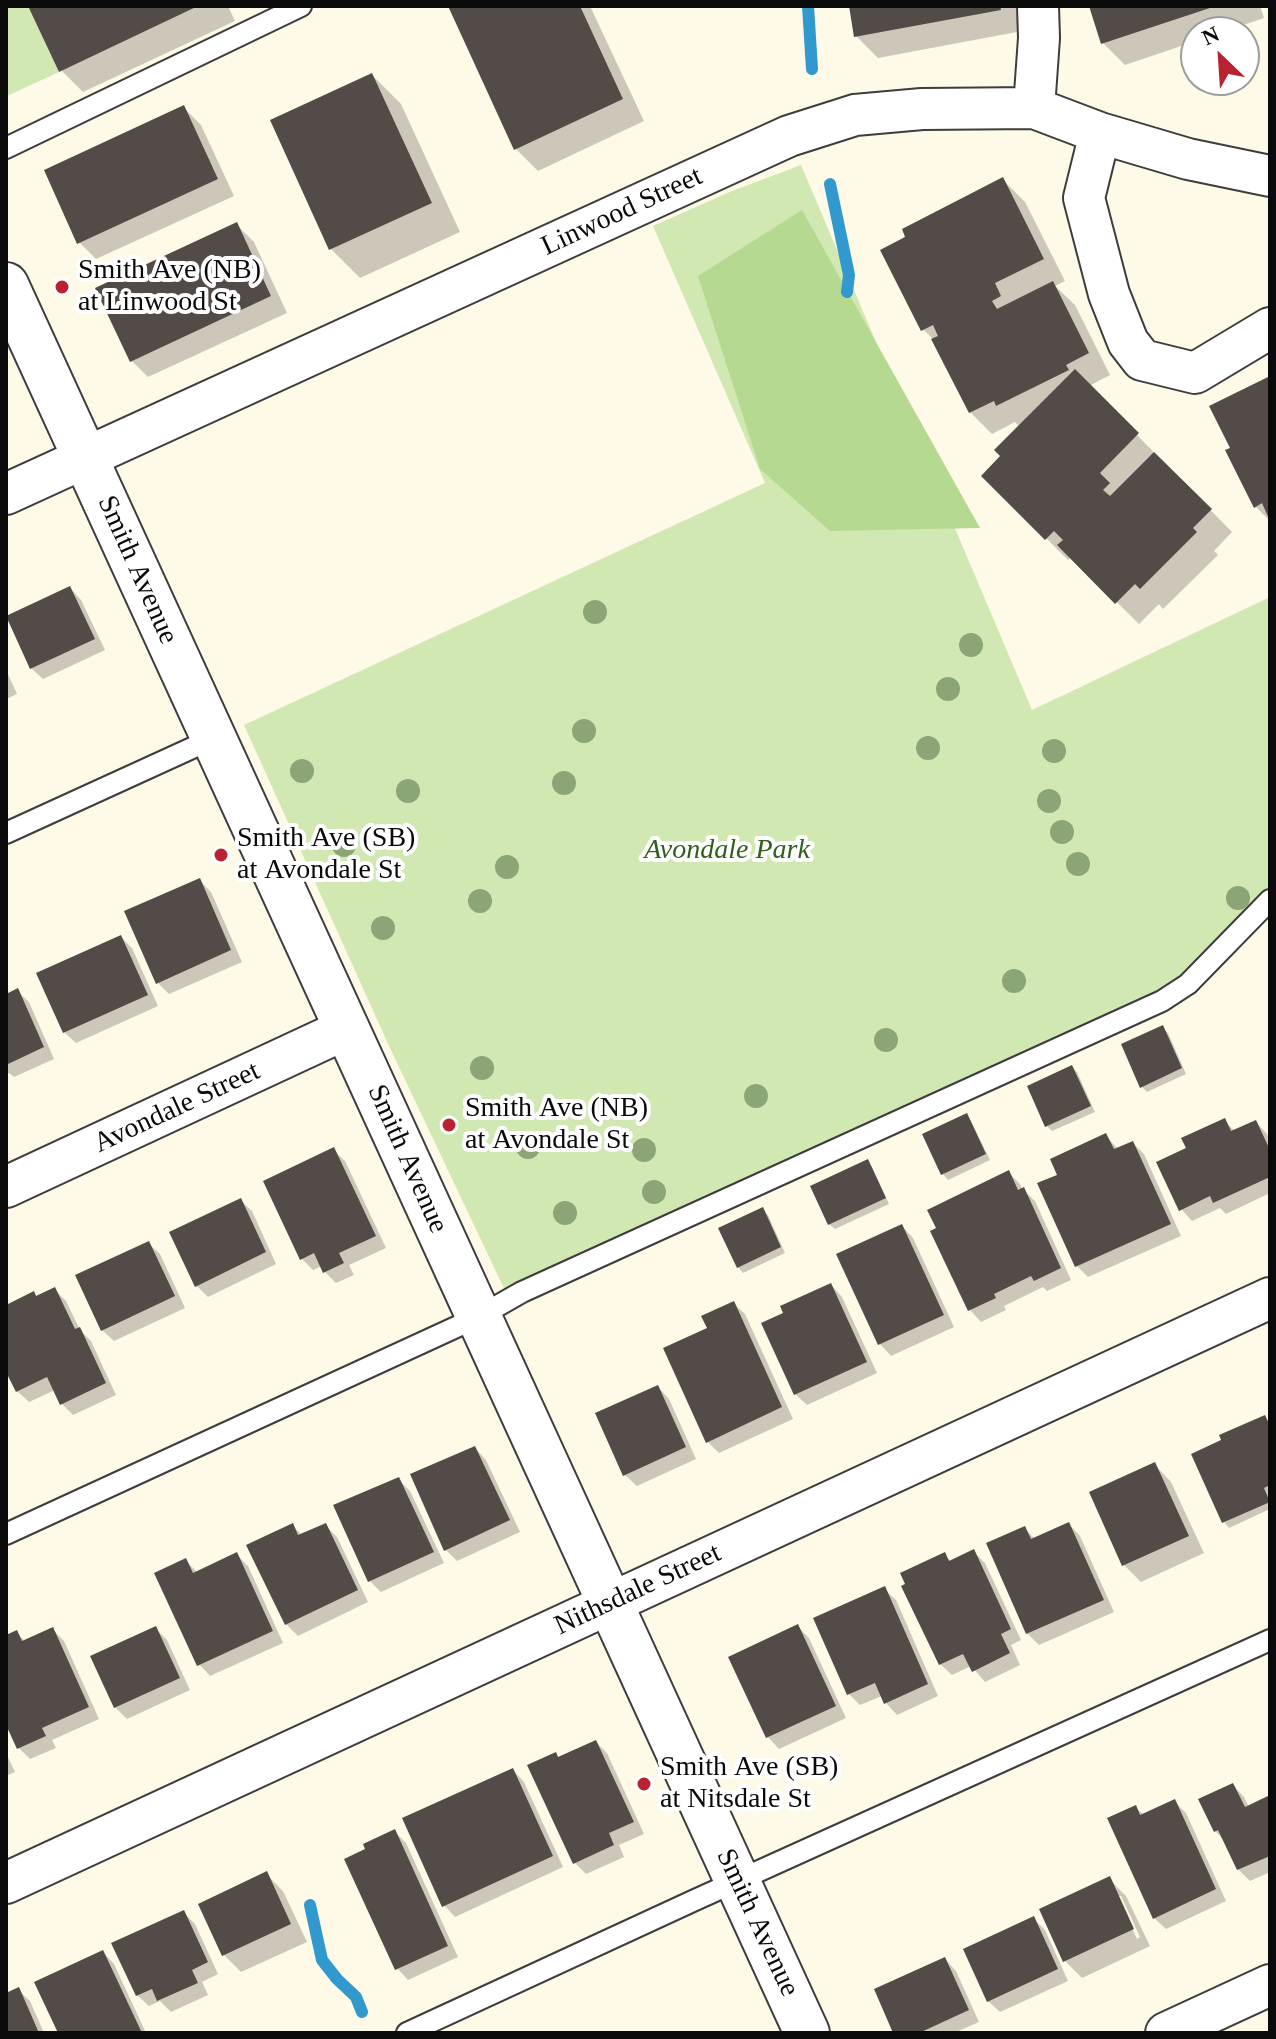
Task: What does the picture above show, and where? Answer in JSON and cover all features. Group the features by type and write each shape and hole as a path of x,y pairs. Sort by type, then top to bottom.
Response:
{"street":[{"path":"1034,108 1038,6"},
{"name":"Linwood Street","path":"6,494 789,136 855,115 922,109 1034,108 1100,133 1188,159 1270,176"},
{"path":"1100,133 1084,198 1109,294 1128,342 1142,360 1195,373 1270,328"},
{"name":"Smith Avenue","path":"6,285 807,2033"},
{"name":"Avondale Street","path":"6,1187 348,1028"},
{"name":"Nithsdale Street","path":"6,1883 1270,1298"},
{"path":"1166,2033 1270,1985"}],"lane":[{"path":"6,148 301,6"},
{"path":"6,833 214,738"},
{"path":"6,1534 478,1317 522,1292 1162,1001 1188,984 1270,900"},
{"path":"407,2033 1270,1640"}],"green space":[{"path":"6,6 28,6 59,72 7,96"},
{"name":"Avondale Park","path":"801,165 1032,710 1270,597 1270,900 1188,984 509,1299 390,1048 244,725 765,483 653,226"},
{"path":"802,210 980,528 830,531 760,469 698,276"}],"building":[{"path":"28,6 198,6 59,72"},
{"path":"448,6 580,6 623,99 514,150"},
{"path":"849,6 1000,6 1001,10 854,37"},
{"path":"1089,6 1213,6 1180,16 1101,44"},
{"path":"372,73 432,203 329,250 270,120"},
{"path":"184,105 218,179 77,244 44,170"},
{"path":"1003,177 1044,259 995,283 1001,296 992,301 997,309 1053,281 1089,353 1066,365 1069,370 996,406 994,401 969,413 931,339 938,336 933,325 921,331 880,250 905,237 902,229"},
{"path":"237,222 271,296 130,362 95,288"},
{"path":"1075,369 1139,433 1100,473 1110,483 1103,490 1110,496 1154,452 1212,509 1193,528 1197,532 1140,589 1135,584 1115,604 1057,545 1063,540 1054,531 1045,540 981,476 1000,456 994,450"},
{"path":"1270,376 1270,521 1262,503 1254,508 1225,450 1230,448 1209,406"},
{"path":"70,586 95,639 30,669 6,616"},
{"path":"200,878 231,950 156,984 124,911"},
{"path":"121,935 148,995 63,1033 36,973"},
{"path":"18,988 44,1047 6,1065 6,994"},
{"path":"1163,1025 1182,1068 1140,1088 1121,1044"},
{"path":"1072,1065 1091,1106 1045,1127 1027,1086"},
{"path":"967,1113 986,1154 941,1175 922,1134"},
{"path":"1225,1118 1231,1131 1256,1120 1270,1150 1270,1177 1213,1203 1210,1196 1179,1211 1156,1162 1186,1148 1181,1138"},
{"path":"1106,1133 1114,1149 1133,1141 1171,1224 1075,1267 1037,1183 1057,1175 1050,1159"},
{"path":"334,1147 376,1236 339,1253 344,1263 323,1273 314,1253 300,1260 263,1181"},
{"path":"868,1159 886,1198 828,1225 810,1186"},
{"path":"1009,1170 1018,1190 1024,1187 1061,1268 1034,1281 1031,1276 968,1311 930,1231 936,1228 927,1210"},
{"path":"241,1198 266,1252 195,1287 169,1232"},
{"path":"763,1207 781,1247 737,1268 718,1228"},
{"path":"902,1224 944,1315 878,1345 836,1254"},
{"path":"149,1241 175,1296 101,1331 75,1275"},
{"path":"831,1283 867,1362 794,1395 761,1323 783,1313 780,1306"},
{"path":"55,1287 75,1329 80,1327 106,1383 60,1405 47,1377 16,1392 6,1372 6,1305 34,1291 36,1296"},
{"path":"734,1301 782,1407 706,1443 663,1348 707,1328 701,1316"},
{"path":"658,1385 686,1447 623,1476 595,1413"},
{"path":"1265,1415 1270,1426 1270,1485 1264,1488 1270,1502 1222,1523 1191,1454 1221,1440 1219,1435"},
{"path":"475,1446 510,1520 444,1551 410,1474"},
{"path":"1155,1462 1189,1536 1122,1566 1089,1492"},
{"path":"399,1477 434,1552 368,1582 333,1505"},
{"path":"1069,1522 1104,1600 1026,1634 986,1543 1025,1526 1031,1539"},
{"path":"293,1523 298,1535 326,1523 358,1590 285,1625 246,1545"},
{"path":"974,1549 1011,1629 1001,1634 1010,1653 972,1672 963,1654 939,1665 901,1586 905,1584 900,1573 945,1552 949,1561"},
{"path":"237,1552 273,1631 197,1666 154,1573 186,1558 193,1573"},
{"path":"885,1586 928,1684 884,1704 875,1683 847,1695 813,1618"},
{"path":"798,1624 836,1706 766,1738 728,1657"},
{"path":"156,1626 180,1678 114,1708 90,1656"},
{"path":"53,1627 89,1707 42,1728 46,1736 17,1749 6,1725 6,1635 17,1630 22,1641"},
{"path":"596,1740 634,1822 609,1833 614,1845 573,1864 527,1765 556,1752 558,1757"},
{"path":"513,1768 553,1856 442,1907 402,1818"},
{"path":"1233,1783 1245,1807 1270,1795 1270,1856 1237,1870 1218,1830 1214,1832 1198,1799"},
{"path":"1175,1799 1216,1889 1153,1919 1107,1818 1136,1805 1140,1815"},
{"path":"395,1829 448,1946 395,1970 344,1859 365,1849 363,1844"},
{"path":"267,1871 291,1924 222,1956 198,1904"},
{"path":"1110,1876 1134,1929 1063,1962 1039,1909"},
{"path":"184,1910 208,1962 192,1970 198,1983 157,2001 152,1989 136,1996 111,1943"},
{"path":"1034,1916 1058,1969 987,2002 963,1949"},
{"path":"103,1950 142,2033 58,2033 34,1982"},
{"path":"945,1957 969,2010 919,2033 893,2033 874,1989"},
{"path":"19,1987 39,2033 6,2033 6,1993"}],"waterway":[{"path":"808,6 812,69"},
{"path":"830,184 849,275 847,292"},
{"path":"310,1905 322,1960 356,1997 362,2012"}],"place":[{"name":"Smith Ave (NB) at Linwood St","path":"62,287"},
{"name":"Smith Ave (SB) at Avondale St","path":"221,855"},
{"name":"Smith Ave (NB) at Avondale St","path":"449,1125"},
{"name":"Smith Ave (SB) at Nitsdale St","path":"644,1784"}]}
